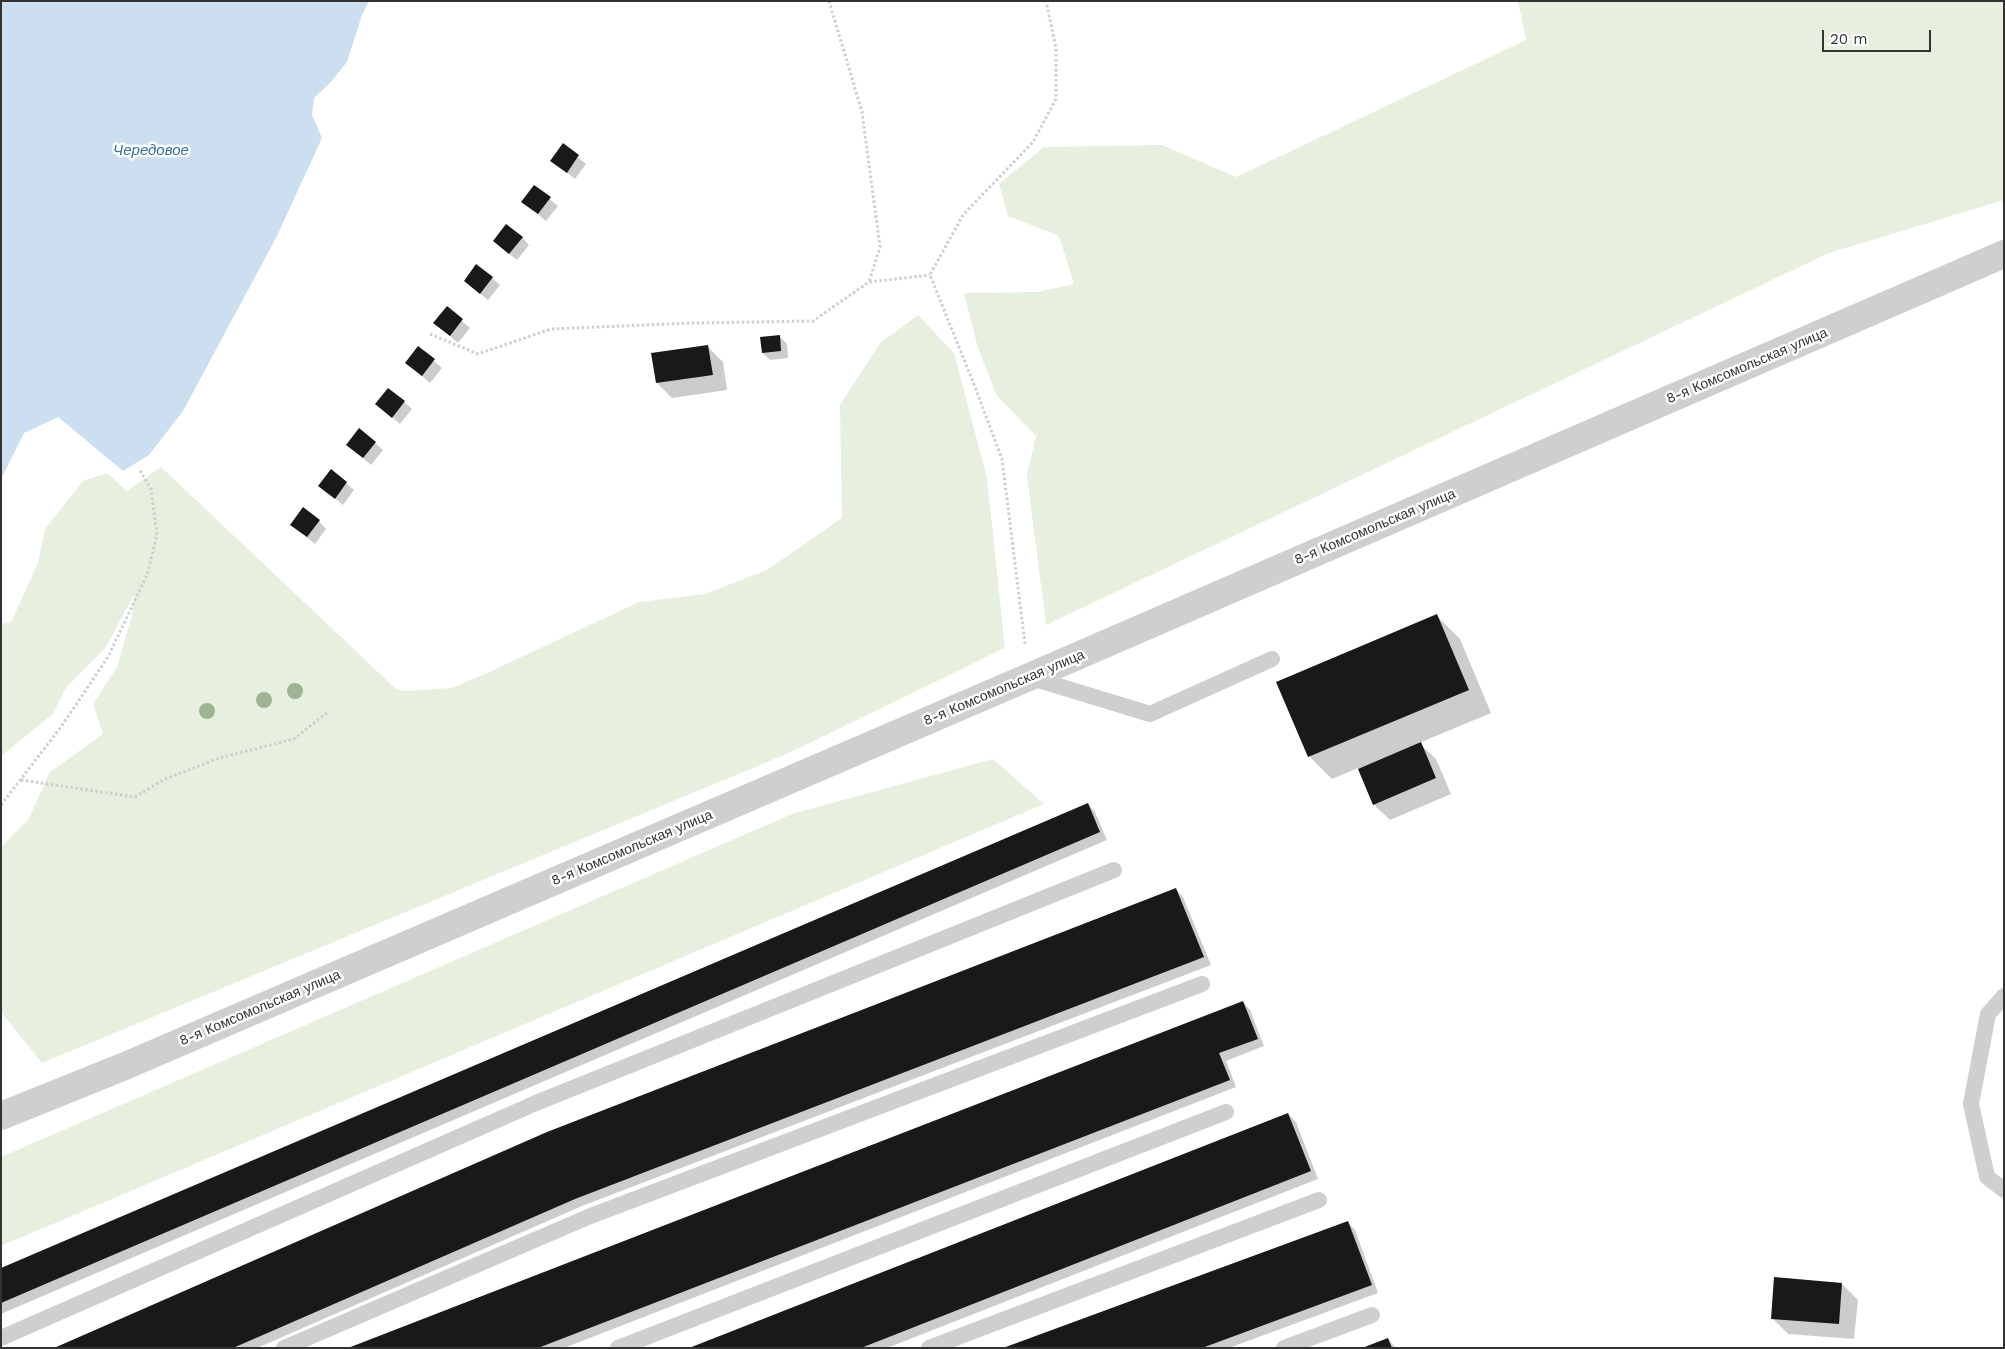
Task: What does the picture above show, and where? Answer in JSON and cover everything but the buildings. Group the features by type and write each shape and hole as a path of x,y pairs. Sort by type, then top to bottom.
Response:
{"street":[{"name":"8-я Комсомольская улица","path":"1,1116 134,1062 1029,678 2004,254"}],"lane":[{"path":"1029,678 1150,714 1272,659"},
{"path":"1,1338 536,1103 1114,870"},
{"path":"284,1348 588,1217 1202,984"},
{"path":"2004,996 1988,1014 1971,1104 1987,1176 2004,1190"},
{"path":"618,1348 1226,1112"},
{"path":"929,1348 1319,1200"},
{"path":"1284,1348 1372,1314"}],"path":[{"path":"829,1 863,122 880,247 869,282"},
{"path":"930,275 963,214 1033,142 1056,100 1056,48 1046,1"},
{"path":"430,334 478,354 551,330 692,323 813,321 869,282 930,275"},
{"path":"930,275 976,387 1002,459 1029,678"},
{"path":"1,805 61,726 108,657 147,575 157,535 151,489 139,469"},
{"path":"20,780 135,797 166,779 218,758 294,739 329,711"}],"green space":[{"path":"1518,1 2004,1 2004,200 1829,253 1046,625 1027,475 1036,436 997,396 978,348 964,293 1038,292 1074,284 1059,236 1008,216 999,184 1044,147 1162,145 1236,177 1526,40"},
{"path":"918,315 954,353 987,478 1005,648 789,753 42,1063 1,1012 1,847 28,820 50,772 103,734 93,704 117,667 132,615 134,595 106,647 65,689 53,714 1,756 1,624 11,622 38,563 45,529 83,481 107,473 127,491 161,467 396,689 405,691 452,688 639,602 705,594 767,570 842,518 840,405 880,343"},
{"path":"993,759 1044,804 1,1246 1,1157 792,814"}],"water":[{"name":"Чередовое","path":"1,1 369,1 362,15 347,62 330,83 314,98 312,115 322,138 276,238 183,411 149,455 123,471 58,417 24,433 1,479"}]}
